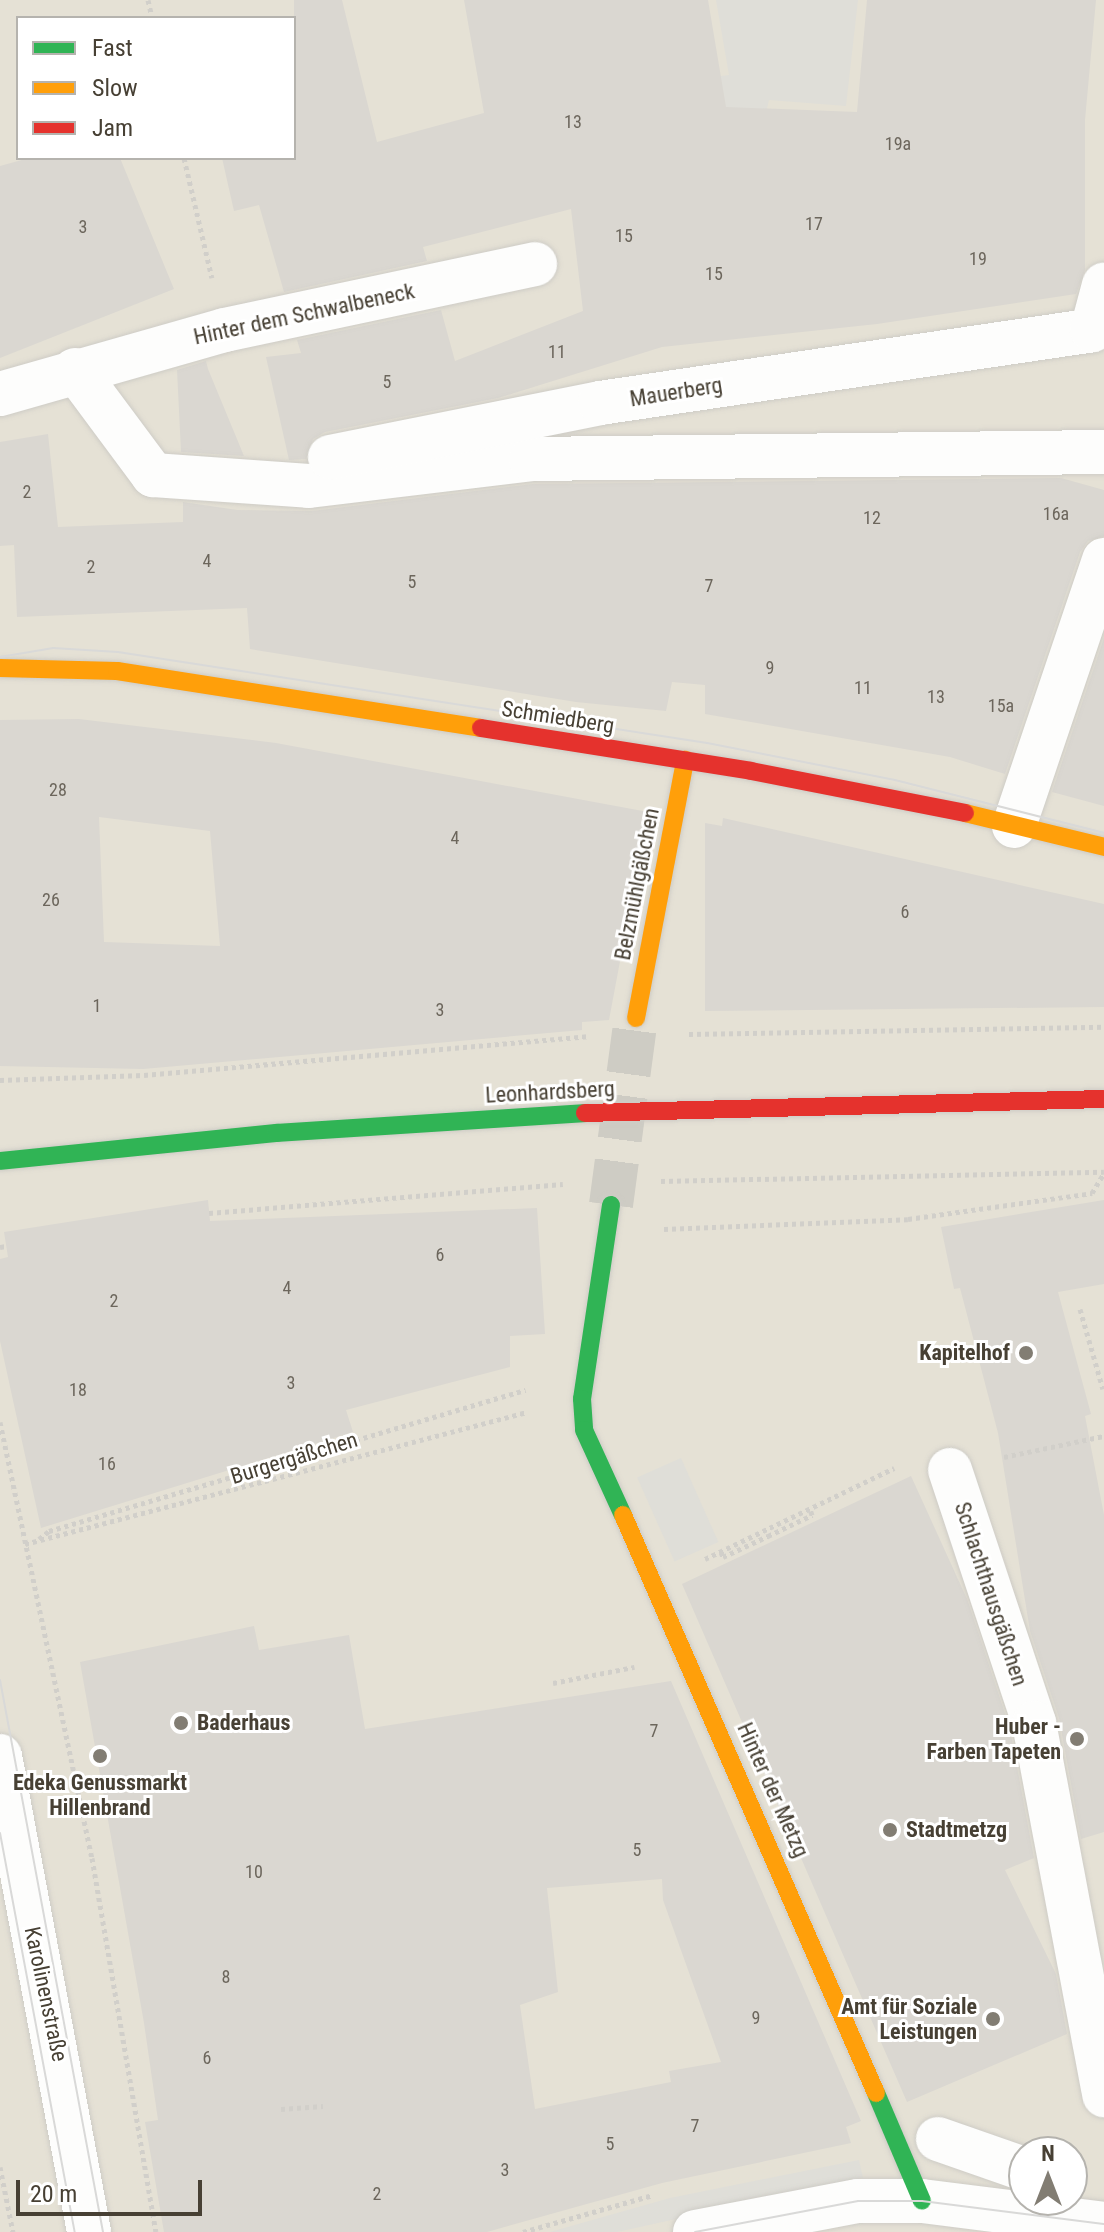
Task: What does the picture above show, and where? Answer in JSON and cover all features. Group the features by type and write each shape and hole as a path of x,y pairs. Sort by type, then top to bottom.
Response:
{"street":[{"name":"Hinter dem Schwalbeneck","path":"0,394 75,370 225,330 535,264"},
{"name":"Mauerberg","path":"217,477 600,403 1092,330 1104,285"},
{"name":"Mauerberg","path":"75,370 153,475 217,477 309,486 531,459 1104,452"},
{"path":"1014,826 1104,560"},
{"name":"Schmiedberg","path":"0,668 117,671 685,760 1104,847"},
{"name":"Belzmühlgäßchen","path":"636,1018 685,760"},
{"name":"Leonhardsberg","path":"0,1161 277,1133 595,1112 1104,1099"},
{"name":"Hinter der Metzg","path":"611,1205 582,1399 584,1430 685,1652 922,2201"},
{"name":"Schlachthausgäßchen","path":"950,1470 1034,1723 1104,2095"},
{"name":"Karolinenstraße","path":"0,1756 89,2232"},
{"path":"938,2139 1008,2163"},
{"path":"695,2232 858,2201 922,2201 1007,2221 1104,2224"}],"path":[{"path":"184,160 225,330"},
{"path":"679,1035 1104,1027"},
{"path":"0,1080 144,1075 572,1034 602,1036"},
{"path":"653,1229 908,1219 1092,1193 1104,1173"},
{"path":"1080,1309 1104,1390"},
{"name":"Burgergäßchen","path":"35,1542 49,1531 540,1386"},
{"path":"25,1544 540,1408"},
{"path":"0,1422 92,1858 156,2232"},
{"path":"653,1584 906,1463 950,1470 1104,1436"},
{"path":"721,1552 723,1557 770,1539 812,1515 810,1509"},
{"path":"553,1683 668,1660 685,1652"},
{"path":"281,2109 323,2106"},
{"path":"0,2167 13,2232"}],"shaded area":[{"path":"0,0 1104,0 1104,2232 0,2232"},
{"path":"716,0 858,0 846,106 769,100 765,117 667,132 659,85 729,75"},
{"path":"681,1458 718,1542 675,1562 637,1478"},
{"path":"859,2160 863,2178 617,2232 550,2232 670,2198"}],"building":[{"path":"294,0 342,0 377,142 484,113 464,0 708,0 726,107 857,112 867,0 1096,0 1085,120 1085,270 1076,294 877,324 662,347 498,398 325,432 313,439 306,459 289,460 266,357 301,353 297,340 441,310 455,361 583,311 571,209 423,247 427,261 284,292 259,205 234,211 222,160 296,160"},
{"path":"22,160 121,160 174,289 0,358 0,166"},
{"path":"206,361 244,456 181,452 177,370"},
{"path":"48,434 58,527 183,522 183,502 237,510 312,511 533,484 1061,478 1104,490 1104,536 1088,541 1080,552 1005,774 950,757 705,714 705,685 672,682 666,711 576,702 250,649 247,608 17,617 14,545 0,546 0,442"},
{"path":"1104,638 1104,806 1052,792"},
{"path":"79,719 276,743 648,812 609,1020 582,1022 582,1030 143,1069 0,1066 0,720","holes":["99,817 210,831 220,946 104,942"]},
{"path":"723,818 1104,904 1104,1007 705,1011 705,823 722,826"},
{"path":"208,1200 210,1221 537,1208 545,1334 510,1336 510,1367 346,1410 353,1432 41,1528 0,1341 0,1259 8,1257 4,1232"},
{"path":"1104,1200 1104,1284 1058,1292 1091,1414 1085,1416 1104,1515 1104,1832 1081,1839 1059,1718 1030,1631 998,1433 960,1288 954,1289 941,1227"},
{"name":"Stadtmetzg","path":"911,1476 967,1599 1010,1729 1034,1858 1005,1870 1056,1974 1067,2034 907,2102 682,1584"},
{"path":"254,1626 259,1650 349,1635 365,1729 671,1681 861,2121 846,2127 851,2143 662,2183 487,2232 164,2232 145,2122 158,2120 144,2023 80,1662","holes":["662,1879 663,1900 721,2062 669,2071 671,2082 535,2109 520,2005 558,1992 547,1888"]}],"tunnel":[{"path":"611,1205 636,1018"}],"tram line":[{"path":"0,657 53,648 118,652 707,743 895,780 1104,833"},
{"path":"0,1680 103,2232"},
{"path":"0,1833 75,2232"},
{"path":"695,2232 858,2201 922,2201 1104,2224"}],"traffic: fast":[{"path":"0,1161 277,1133 585,1113"},
{"path":"611,1205 582,1399 584,1430 623,1515"},
{"path":"876,2093 922,2201"}],"traffic: slow":[{"path":"0,668 117,671 481,728"},
{"path":"636,1018 685,760"},
{"path":"965,813 1104,847"},
{"path":"623,1515 876,2093"}],"traffic: jam":[{"path":"481,728 751,771 965,813"},
{"path":"585,1113 1104,1099"}],"place":[{"name":"Kapitelhof","path":"1026,1353"},
{"name":"Baderhaus","path":"181,1723"},
{"name":"Huber - Farben Tapeten","path":"1077,1739"},
{"name":"Edeka Genussmarkt Hillenbrand","path":"100,1756"},
{"name":"Stadtmetzg","path":"890,1830"},
{"name":"Amt für Soziale Leistungen","path":"993,2019"}]}
